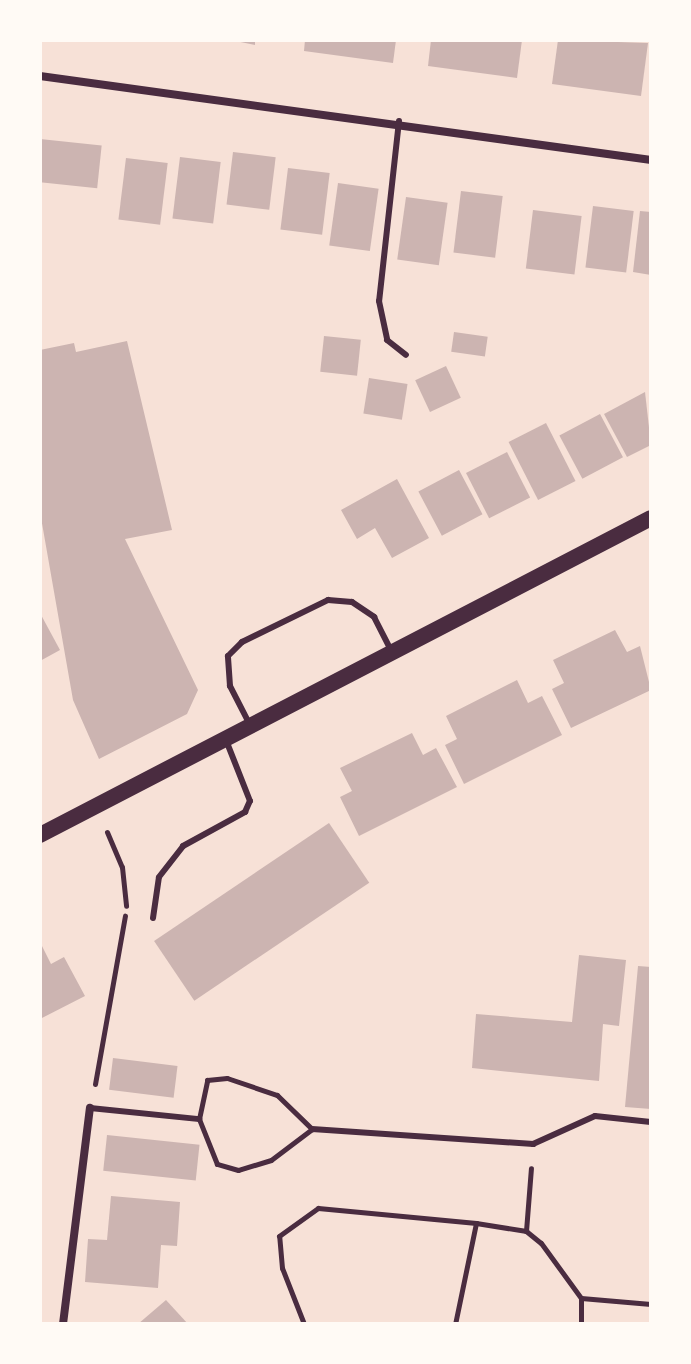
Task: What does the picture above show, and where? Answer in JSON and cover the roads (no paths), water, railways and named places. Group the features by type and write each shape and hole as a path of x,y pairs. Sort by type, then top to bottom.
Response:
{"main road":[{"path":"40,835 252,728 651,518"}],"street":[{"path":"40,76 399,121 651,160"},
{"path":"63,1324 90,1108"}],"lane":[{"path":"399,121 379,301 387,340 406,355"},
{"path":"252,728 230,686 228,656 242,642 340,601 374,617 392,654"},
{"path":"153,918 159,877 183,846 245,812 250,801 226,740"},
{"path":"90,1108 199,1119"},
{"path":"312,1129 533,1144 595,1116 651,1122"}]}
